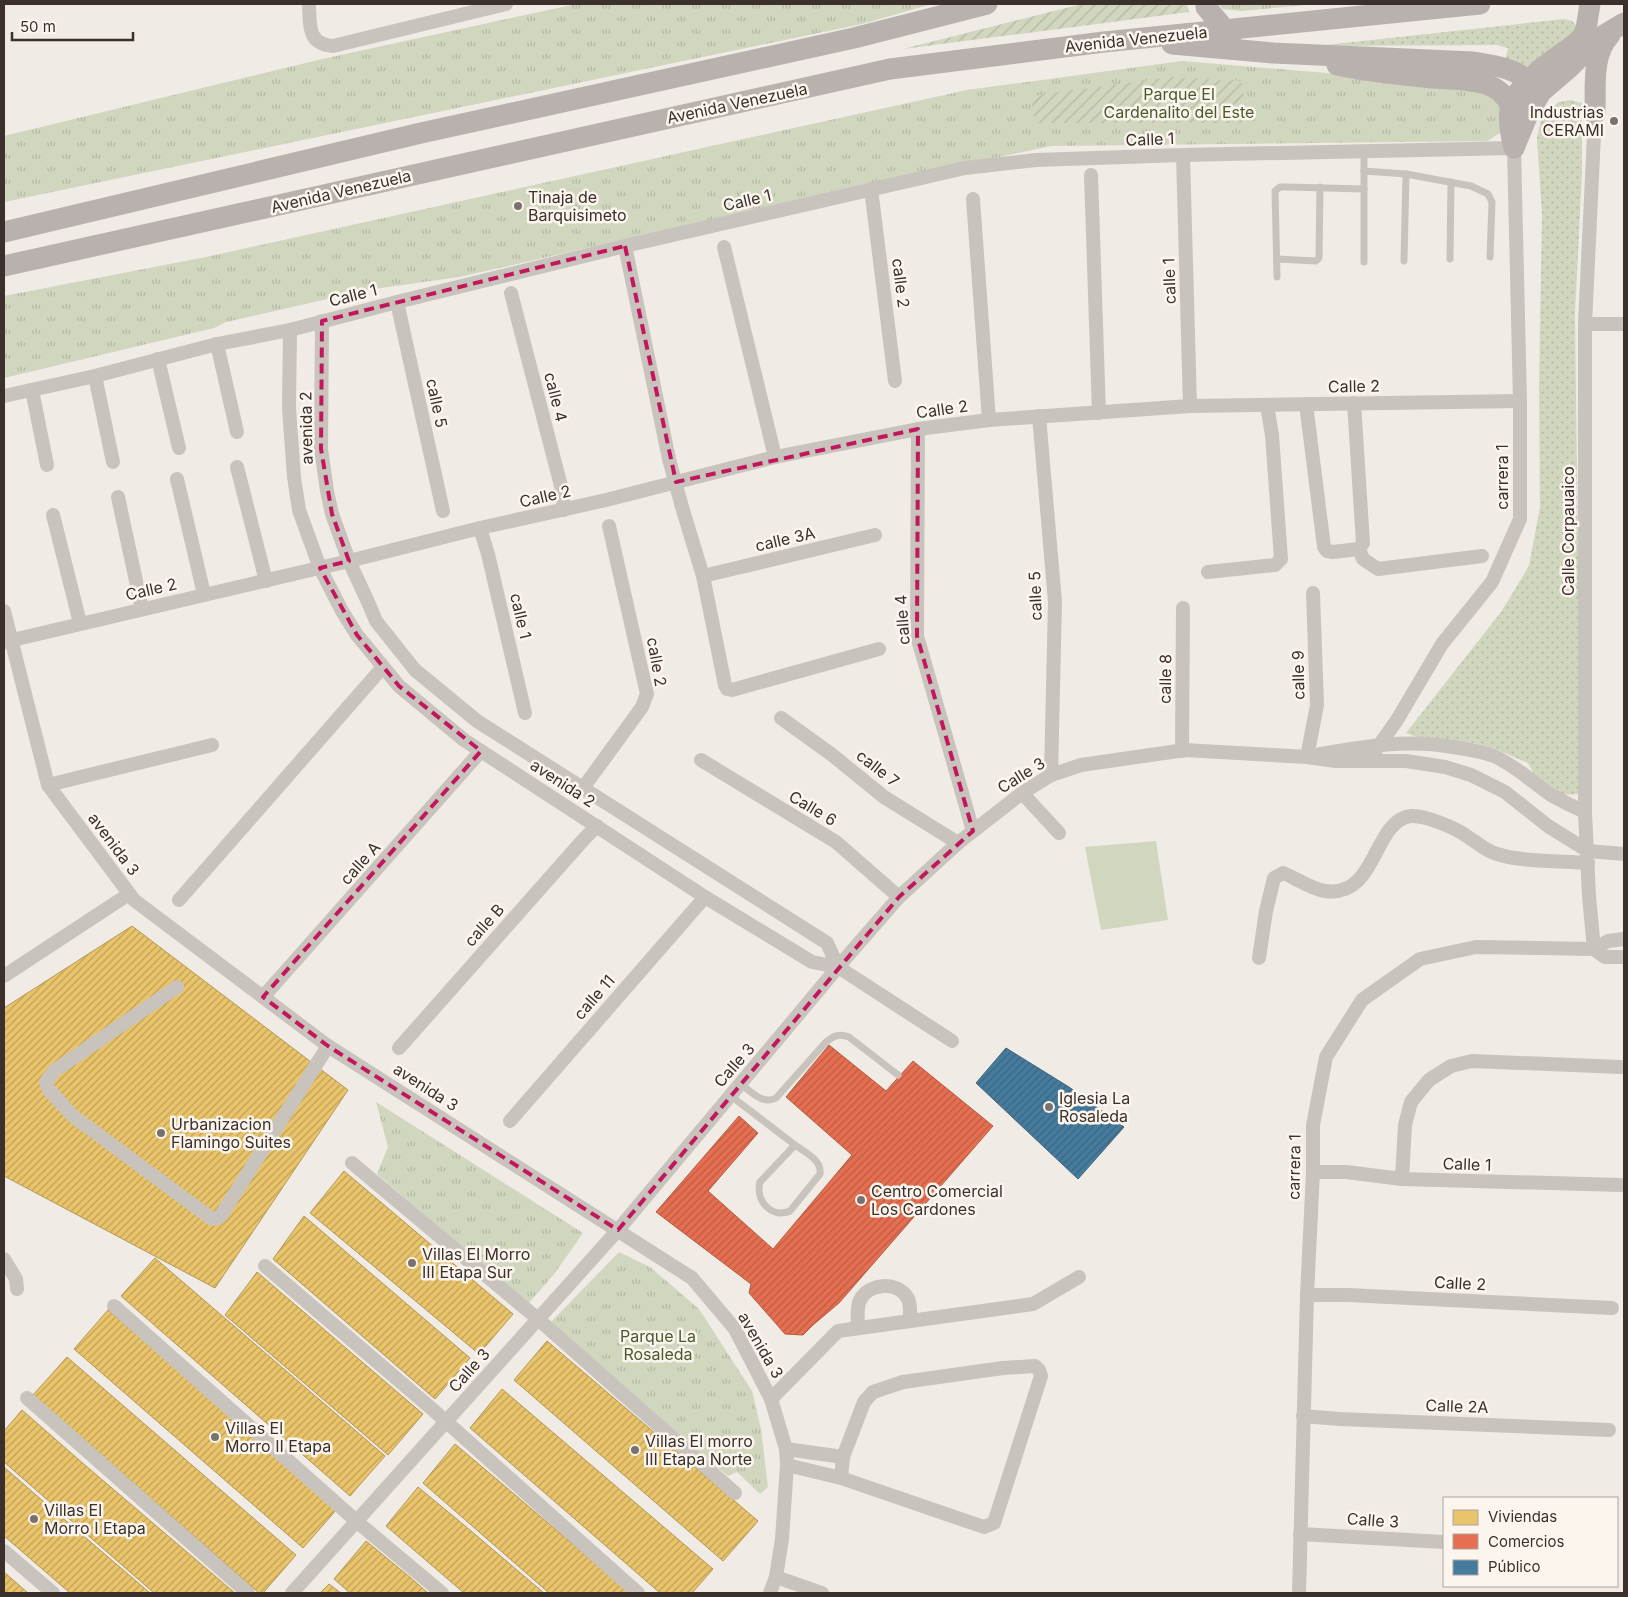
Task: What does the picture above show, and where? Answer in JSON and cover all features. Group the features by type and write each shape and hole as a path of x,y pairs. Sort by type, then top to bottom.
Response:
{"main road":[{"path":"4,232 421,133 854,38 988,4"},
{"path":"1206,4 1206,7 1224,29 1244,50"},
{"name":"Avenida Venezuela","path":"4,266 890,69 1104,42 1480,4"},
{"path":"1511,106 1527,80 1581,39 1586,29 1590,4"},
{"path":"1596,114 1597,62 1603,42 1621,25"},
{"path":"1514,148 1529,112 1541,92 1569,68 1599,38 1621,25"},
{"path":"1104,42 1163,43 1273,53 1380,56 1473,62 1498,66 1520,74 1527,80"},
{"path":"1273,53 1365,71 1469,80 1487,85 1498,90 1507,98 1511,106 1510,134 1514,148"}],"street":[{"path":"309,4 312,33 315,39 322,45 333,46 506,4"},
{"name":"Calle Corpauaico","path":"1594,949 1585,812 1585,324 1596,114"},
{"name":"Calle 1","path":"4,396 95,376 217,344 290,330 625,246 965,168 1036,160 1514,148"},
{"name":"carrera 1","path":"1368,761 1397,720 1442,644 1492,582 1520,519 1520,401 1514,148"},
{"name":"calle 1","path":"1182,155 1190,406"},
{"path":"1091,175 1098,413"},
{"name":"calle 2","path":"871,189 895,381"},
{"path":"973,199 989,420"},
{"path":"625,246 676,482 703,576 727,689 732,690 879,649"},
{"path":"724,247 776,457"},
{"name":"calle 4","path":"511,293 561,486 564,510"},
{"name":"calle 5","path":"397,302 443,511"},
{"name":"avenida 2","path":"322,321 321,449 332,514 349,562 376,621 415,670 477,721 827,943 838,967"},
{"path":"1585,324 1624,324"},
{"name":"avenida 2","path":"290,330 289,408 294,477 299,510 320,568 342,611 357,635 399,686 464,740 705,897 812,962 838,967"},
{"path":"217,344 237,432"},
{"path":"158,360 179,448"},
{"path":"95,376 113,462"},
{"path":"32,390 47,465"},
{"name":"Calle 2","path":"7,641 349,562 480,528 564,510 776,457 918,429 989,420 1190,406 1520,401"},
{"path":"1306,404 1324,547 1326,551 1333,552 1359,549 1363,543 1354,404"},
{"path":"1208,572 1275,566 1281,559 1272,435 1267,405"},
{"name":"calle 5","path":"1039,416 1055,602 1051,774"},
{"name":"calle 4","path":"918,429 917,636 973,831"},
{"path":"237,467 266,581"},
{"path":"177,479 204,594"},
{"path":"118,497 142,609"},
{"path":"53,515 80,624"},
{"name":"calle 2","path":"583,788 642,707 646,694 609,526"},
{"name":"calle 1","path":"480,528 488,554 525,713"},
{"name":"calle 3A","path":"703,576 875,535"},
{"path":"1359,549 1362,559 1378,569 1482,556"},
{"name":"calle 9","path":"1307,757 1317,705 1313,593"},
{"name":"calle 8","path":"1182,751 1183,608"},
{"name":"avenida 3","path":"4,612 7,641 48,785 134,900 328,1046 692,1278 735,1329 771,1399 786,1449 782,1539 776,1577 770,1593"},
{"path":"179,900 383,667"},
{"name":"calle 7","path":"781,718 832,754 884,797 958,843"},
{"path":"1307,757 1381,744 1411,742 1474,750 1494,756 1513,766 1551,795 1585,812"},
{"path":"48,785 212,745"},
{"name":"calle A","path":"263,997 481,751"},
{"name":"Calle 3","path":"292,1593 618,1230 899,897 958,843 1022,792 1051,774 1081,764 1182,751 1307,757"},
{"path":"1307,757 1336,761 1406,761 1445,767 1471,775 1505,792 1588,857"},
{"name":"Calle 6","path":"701,760 836,842 899,897"},
{"path":"1022,792 1059,832"},
{"path":"1259,958 1266,911 1274,878 1283,873 1322,891 1338,892 1363,876 1392,827 1404,818 1411,816 1443,824 1462,833 1484,848 1507,857 1588,857 1624,854"},
{"name":"calle B","path":"399,1048 597,826"},
{"path":"4,976 129,894"},
{"name":"calle 11","path":"510,1121 705,897"},
{"path":"1624,939 1608,941 1594,949 1605,957 1624,957"},
{"name":"carrera 1","path":"1299,1593 1313,1125 1326,1057 1362,1000 1420,959 1476,947 1594,949"},
{"path":"838,967 952,1041"},
{"path":"177,987 54,1072 46,1082 49,1090 73,1116 212,1219 218,1218 222,1214 328,1046"},
{"path":"1402,1179 1405,1126 1411,1102 1429,1080 1451,1066 1472,1061 1620,1067"},
{"path":"352,1163 538,1319 735,1493"},
{"name":"Calle 1","path":"1313,1172 1346,1172 1402,1179 1621,1185"},
{"path":"4,1259 14,1274 17,1289"},
{"path":"265,1266 446,1422 638,1593"},
{"path":"771,1399 834,1334 842,1330 1033,1304 1079,1277"},
{"path":"858,1328 860,1300 870,1290 887,1285 903,1291 908,1300 910,1320"},
{"name":"Calle 2","path":"1307,1295 1348,1295 1612,1308"},
{"path":"114,1306 442,1593"},
{"path":"786,1465 841,1478 984,1528 990,1526 994,1523 1041,1376 1040,1370 1035,1366 1003,1368 902,1382 873,1392 864,1402 844,1456 841,1478"},
{"path":"27,1398 248,1593"},
{"name":"Calle 2A","path":"1303,1416 1609,1430"},
{"path":"786,1449 844,1456"},
{"name":"Calle 3","path":"1300,1534 1443,1542"},
{"path":"4,1550 53,1593"},
{"path":"776,1577 822,1593"}],"lane":[{"path":"1364,151 1364,262"},
{"path":"1364,172 1406,174 1471,186 1488,194 1492,202 1490,257"},
{"path":"1404,261 1406,174"},
{"path":"1450,259 1451,182"},
{"path":"1277,277 1275,191 1280,187 1364,188"},
{"path":"1276,259 1316,261 1319,258 1320,188"},
{"path":"741,1084 757,1097 772,1100 776,1098 825,1043 839,1035 849,1037 898,1075"},
{"path":"731,1096 818,1162 820,1167 820,1174 790,1211 784,1214 775,1213 760,1198 758,1190 760,1182 795,1145"}],"highlighted area":[{"path":"625,246 676,482 918,429 917,636 973,831 899,897 618,1230 328,1046 263,997 481,751 399,686 357,635 320,568 349,561 332,514 321,449 322,321"}],"green space":[{"path":"576,4 932,4 862,24 4,202 4,136 318,60"},
{"path":"1082,4 1187,4 1189,12 903,49"},
{"path":"1218,4 1318,4 1241,11 1223,9"},
{"path":"1564,19 1572,21 1578,27 1572,40 1524,68 1506,58 1508,48 1497,45 1317,46"},
{"name":"Parque El Cardenalito del Este","path":"1182,61 1471,85 1491,97 1504,110 1500,133 1487,141 1051,146 858,187 459,277 367,290 226,322 214,328 4,378 4,296 206,257 967,90"},
{"path":"1172,77 1241,81 1249,123 1035,123 1031,96"},
{"path":"1571,100 1582,103 1582,173 1575,314 1581,794 1555,795 1535,776 1528,763 1493,748 1474,743 1420,738 1406,733 1501,612 1529,566 1540,507 1539,388 1542,215 1537,138 1542,115 1559,102"},
{"path":"1156,841 1168,920 1101,930 1085,847"},
{"path":"376,1102 583,1233 555,1273 528,1304 377,1174 388,1147"},
{"name":"Parque La Rosaleda","path":"619,1252 650,1267 699,1309 752,1391 761,1429 768,1487 760,1494 737,1472 728,1476 633,1397 550,1323"}],"building: Viviendas":[{"name":"Urbanizacion Flamingo Suites","path":"132,926 348,1090 215,1288 4,1176 4,1008"},
{"name":"Villas El Morro III Etapa Sur","path":"344,1171 513,1314 479,1354 310,1213"},
{"path":"304,1216 470,1358 435,1399 273,1259"},
{"path":"155,1258 385,1456 350,1496 121,1296"},
{"path":"257,1272 423,1414 388,1455 225,1315"},
{"name":"Villas El Morro II Etapa","path":"108,1310 338,1508 303,1548 74,1349"},
{"name":"Villas El morro III Etapa Norte","path":"547,1341 758,1521 723,1561 514,1380"},
{"name":"Villas El Morro II Etapa","path":"67,1357 296,1555 263,1593 259,1593 33,1395"},
{"path":"502,1389 713,1569 692,1593 660,1593 470,1428"},
{"path":"22,1410 235,1593 154,1593 4,1462 4,1431"},
{"path":"455,1444 630,1593 549,1593 423,1483"},
{"name":"Villas El Morro I Etapa","path":"4,1467 150,1593 70,1593 4,1536"},
{"path":"418,1487 544,1593 464,1593 386,1526"},
{"path":"366,1541 428,1593 350,1593 334,1579"},
{"path":"4,1572 28,1593 4,1593"},
{"path":"329,1584 341,1593 320,1593"}],"building: Comercios":[{"path":"829,1045 886,1091 913,1061 993,1126 839,1303 803,1335 785,1334 749,1293 751,1284 656,1212 739,1116 758,1133 708,1191 773,1249 852,1155 786,1097"}],"building: Público":[{"name":"Iglesia La Rosaleda","path":"1006,1048 1069,1087 1124,1127 1078,1179 976,1083"}],"place":[{"name":"Industrias CERAMI","path":"1614,121"},
{"name":"Tinaja de Barquisimeto","path":"518,206"},
{"name":"Iglesia La Rosaleda","path":"1049,1107"},
{"name":"Urbanizacion Flamingo Suites","path":"161,1133"},
{"name":"Centro Comercial Los Cardones","path":"861,1200"},
{"name":"Villas El Morro III Etapa Sur","path":"412,1263"},
{"name":"Villas El Morro II Etapa","path":"215,1437"},
{"name":"Villas El morro III Etapa Norte","path":"635,1450"},
{"name":"Villas El Morro I Etapa","path":"34,1519"}]}
